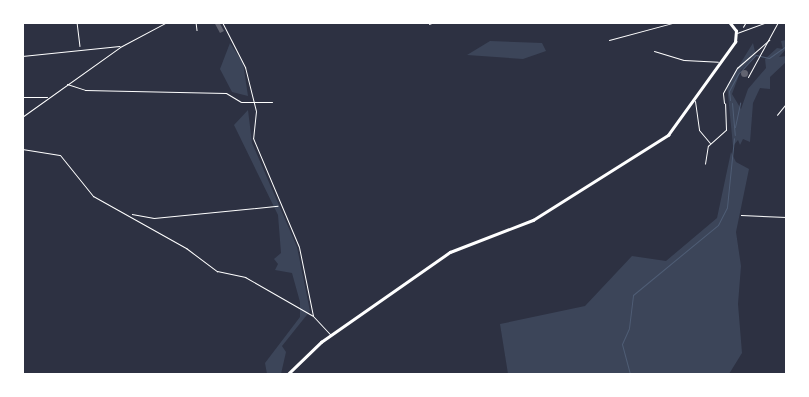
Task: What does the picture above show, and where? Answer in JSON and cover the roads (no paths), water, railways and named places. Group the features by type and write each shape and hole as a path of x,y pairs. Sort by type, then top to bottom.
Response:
{"main road":[{"path":"288,374 331,334 450,252 533,220 661,140 682,121 718,62 735,42 736,32 729,22"}],"street":[{"path":"22,117 120,47 167,22"},
{"path":"222,22 242,59 253,102 253,138 283,205 299,247 312,316"},
{"path":"609,40 676,22"},
{"path":"748,77 778,22"},
{"path":"724,102 723,93 736,68 769,40"},
{"path":"22,56 80,48 120,47"},
{"path":"654,51 684,60 718,62"},
{"path":"67,84 86,90 226,93 241,102 272,102"},
{"path":"22,97 47,98"},
{"path":"695,101 699,130 710,143"},
{"path":"22,149 60,155 92,196 186,248 218,271 245,277 304,311 331,334"}],"lane":[{"path":"196,22 197,30"},
{"path":"736,32 768,22"},
{"path":"704,164 710,143 726,130 724,102"},
{"path":"777,115 786,104"}],"waterway":[{"path":"730,100 729,91 738,74 756,55 769,58 786,46"},
{"path":"732,103 735,135"},
{"path":"735,127 740,103"},
{"path":"630,374 622,344 629,328 633,295 718,225 727,207 734,138"}]}
